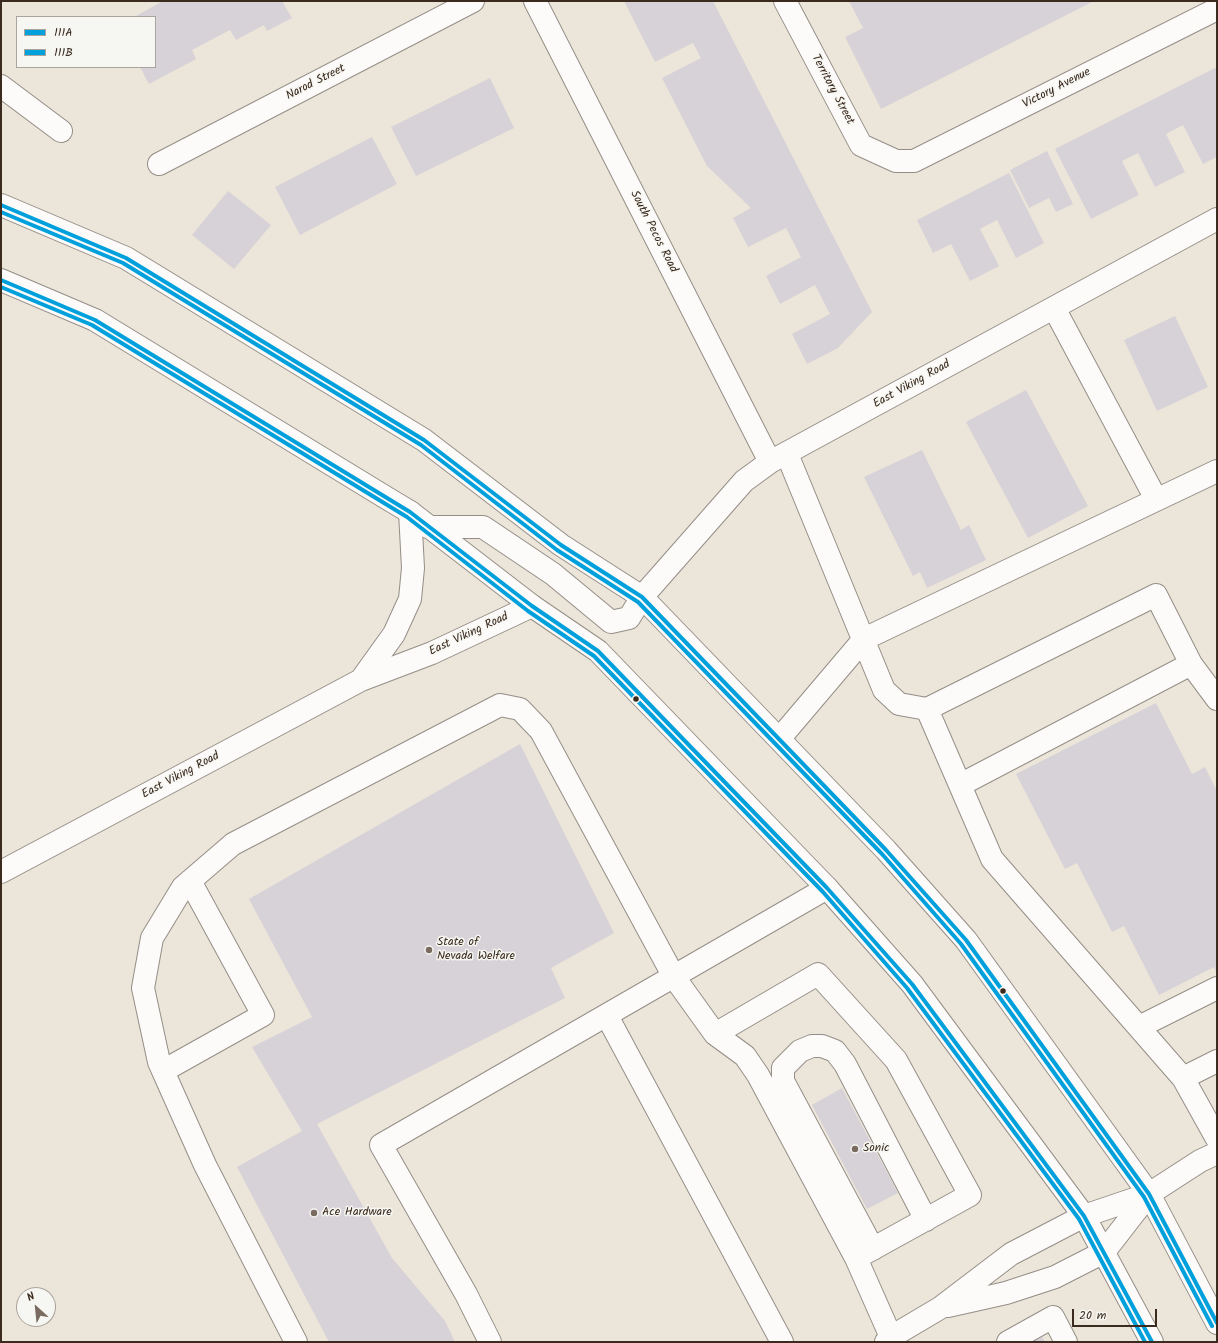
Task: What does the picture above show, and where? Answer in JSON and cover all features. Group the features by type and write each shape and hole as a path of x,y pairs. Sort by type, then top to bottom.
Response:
{"main road":[{"name":"Narod Street","path":"159,164 473,1"},
{"name":"South Pecos Road","path":"535,1 779,458 864,639 884,690 899,704 927,709"},
{"name":"Territory Street","path":"785,1 861,145 896,161"},
{"name":"Victory Avenue","path":"896,161 914,161 1217,9"},
{"path":"1,86 61,131"},
{"path":"1,205 126,258 424,440 561,545 642,597 780,738 886,850 966,940 1149,1194 1217,1323"},
{"name":"East Viking Road","path":"428,527 484,527 553,574 611,622 629,618 642,597 744,480 779,458 1217,219"},
{"path":"1,280 95,320 410,512 532,606 598,651 827,888 912,984 1084,1216 1152,1342"},
{"path":"1054,308 1156,499"},
{"path":"780,738 864,639 1217,471"},
{"name":"East Viking Road","path":"360,680 394,634 410,599 413,568 410,512"},
{"path":"1217,699 1191,664 1156,595 927,709 992,859 1183,1078 1217,1139"},
{"name":"East Viking Road","path":"1,872 360,680 432,653 532,606"},
{"path":"960,785 1191,664"},
{"path":"296,1342 205,1165 163,1071 143,988 152,938 182,888 233,844 500,706 520,708 541,731 674,977 715,1034 745,1056 758,1075 865,1254"},
{"path":"163,1071 263,1015 190,881"},
{"path":"490,1342 466,1294 381,1145 827,888"},
{"path":"715,1034 818,974 896,1060 970,1195 865,1254"},
{"path":"1139,1027 1217,988"},
{"path":"607,1016 782,1342"},
{"path":"926,1220 845,1064 835,1051 822,1046 812,1046 800,1051 783,1068 783,1081 865,1254 888,1339 940,1308 1011,1254 1084,1216 1149,1194 1200,1161 1217,1152"},
{"path":"1183,1078 1217,1061"},
{"path":"940,1308 1006,1293 1055,1277 1104,1252 1149,1194"},
{"path":"1008,1342 1053,1316 1066,1342"}],"building":[{"path":"163,1 282,1 292,18 267,31 264,25 236,40 230,30 192,50 196,59 149,84 141,68 156,68 156,16 136,16"},
{"path":"624,1 713,1 872,312 838,348 807,364 792,334 830,314 815,285 780,304 766,276 801,257 786,228 748,247 733,218 751,208 707,166 662,78 701,58 693,43 655,62"},
{"path":"849,1 1094,1 881,109 845,37 863,28"},
{"path":"1217,67 1217,157 1203,164 1183,125 1166,134 1185,172 1155,187 1138,153 1122,161 1139,195 1091,219 1055,149"},
{"path":"490,78 514,128 416,176 391,127"},
{"path":"372,137 397,184 300,235 275,187"},
{"path":"1047,151 1073,204 1056,212 1049,198 1029,208 1010,170"},
{"path":"1009,173 1044,243 1016,258 997,220 980,229 999,266 970,281 951,244 933,253 917,220"},
{"path":"228,191 271,225 234,269 192,235"},
{"path":"1175,316 1208,387 1157,411 1124,340"},
{"path":"1026,390 1088,506 1028,538 966,422"},
{"path":"922,450 961,530 969,525 986,560 927,588 920,572 913,576 864,477"},
{"path":"1156,703 1192,774 1205,767 1217,791 1217,973 1214,967 1159,995 1124,926 1112,932 1077,863 1065,869 1016,774"},
{"name":"State of Nevada Welfare","path":"520,744 614,933 551,968 565,998 317,1124 392,1258 445,1321 455,1342 329,1342 237,1167 302,1131 252,1047 312,1017 249,899"},
{"name":"Sonic","path":"842,1088 898,1193 867,1209 812,1105"},
{"path":"1040,1333 1045,1342 1025,1342"}],"transit line":[{"name":"111A","path":"1,205 126,258 424,440 561,545 642,597 886,850 966,940 1149,1194 1217,1323"},
{"name":"111B","path":"1,212 123,263 421,445 557,550 638,602 882,854 961,944 1144,1197 1212,1326"},
{"name":"111A","path":"1,280 95,320 410,512 532,606 598,651 827,888 912,984 1084,1216 1152,1342"},
{"name":"111B","path":"1,287 92,325 407,517 528,611 594,656 823,892 907,988 1079,1219 1145,1342"}],"place":[{"name":"State of Nevada Welfare","path":"429,950"},
{"name":"Sonic","path":"855,1149"},
{"name":"Ace Hardware","path":"314,1213"}]}
